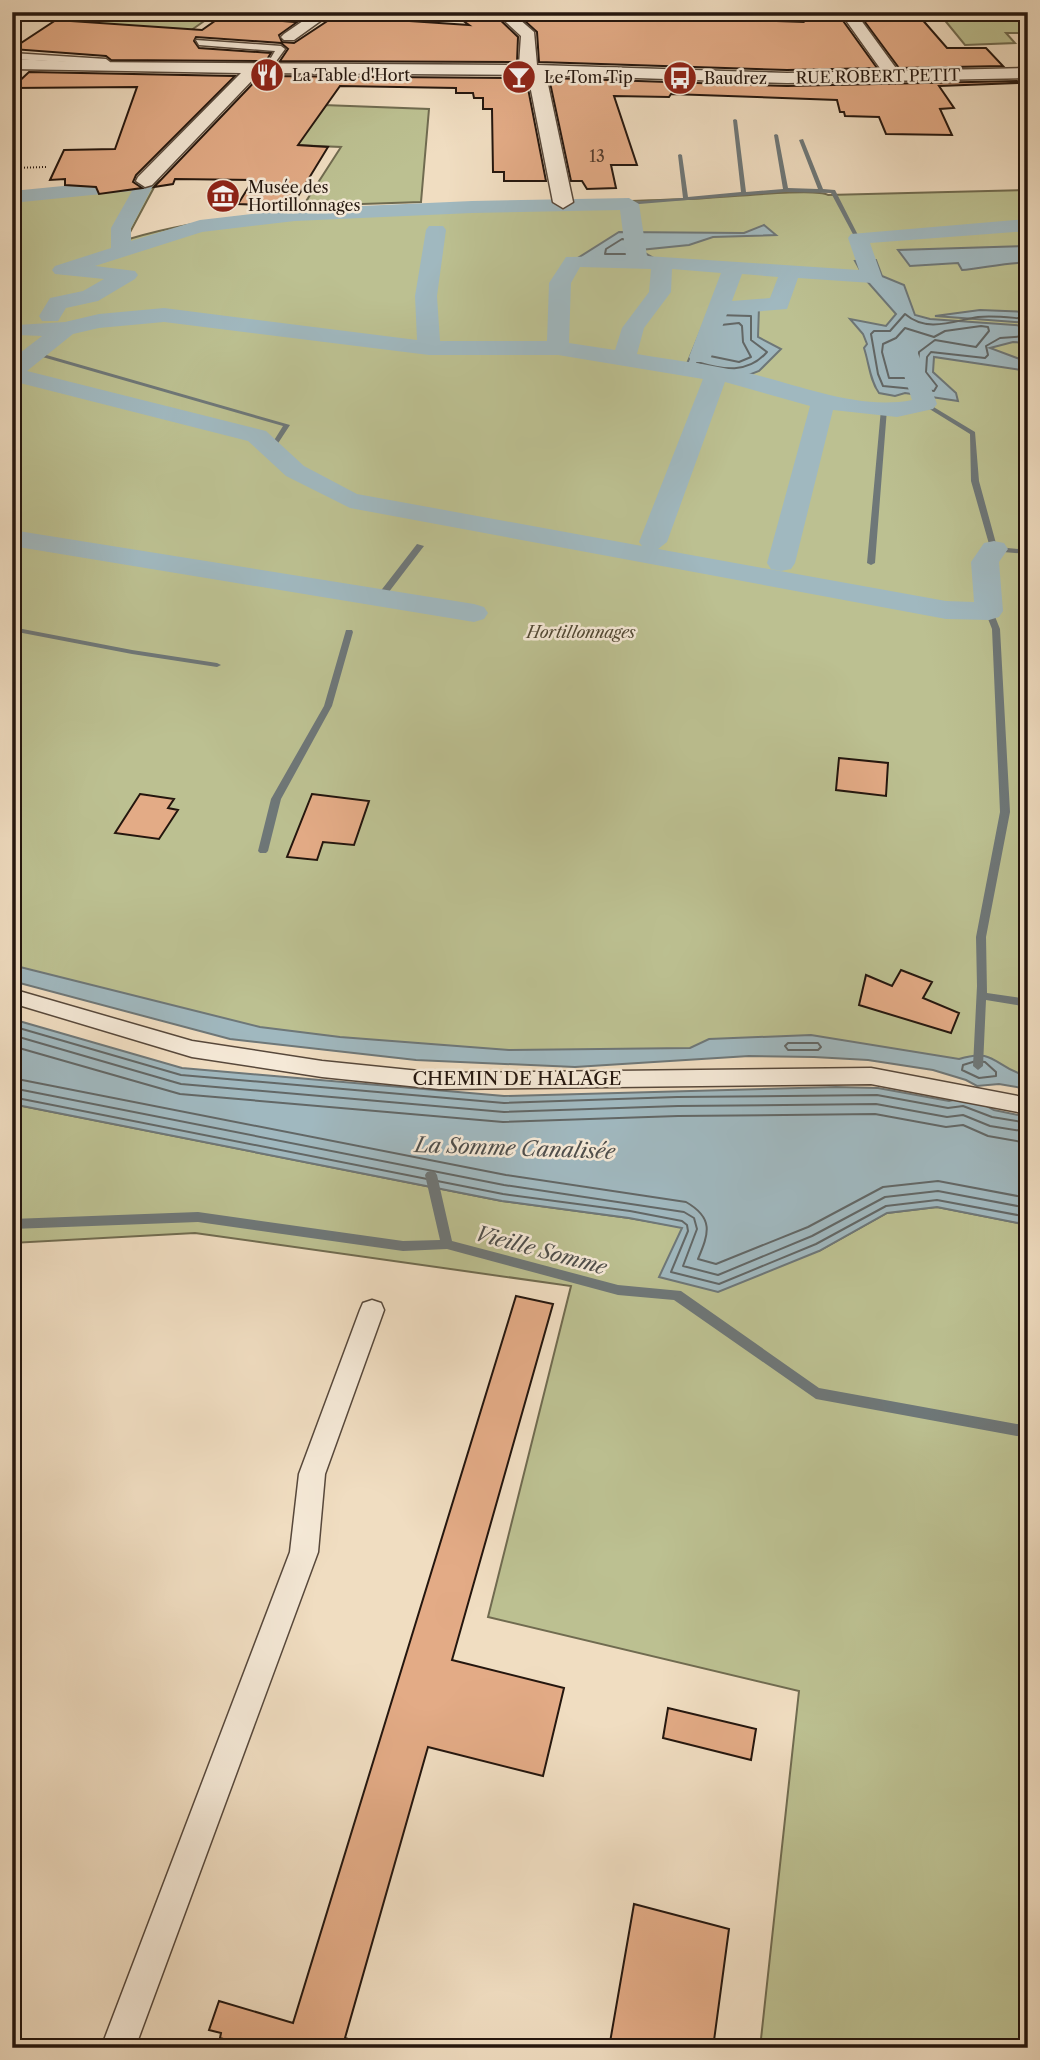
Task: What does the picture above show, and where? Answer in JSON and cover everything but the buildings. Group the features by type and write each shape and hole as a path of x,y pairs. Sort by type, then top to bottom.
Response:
{"street":[{"path":"289,37 326,12"},
{"path":"502,12 529,34 527,65 538,75 562,202"},
{"path":"847,12 894,77"},
{"name":"RUE ROBERT PETIT","path":"12,64 532,70 787,78 1028,73"},
{"path":"145,181 263,68"}],"lane":[{"path":"199,42 281,48 263,68"},
{"path":"12,57 106,62 106,67"},
{"name":"CHEMIN DE HALAGE","path":"12,996 192,1048 322,1069 439,1081 871,1076 1028,1106"},
{"path":"118,2048 304,1552 312,1474 372,1310"}],"path":[{"path":"12,168 46,167"}],"green space":[{"path":"28,12 217,12 190,31 104,27 90,20 25,15"},
{"path":"938,12 1028,12 1028,33 1006,33 1015,43 965,45"},
{"path":"323,105 429,109 421,202 303,206 341,147 292,145"},
{"name":"Hortillonnages","path":"158,180 128,236 129,239 200,223 308,212 687,199 804,192 828,195 1028,190 1028,1081 846,1048 571,1064 220,1033 12,977 12,194"},
{"path":"12,1104 502,1201 629,1218 819,1251 887,1213 937,1207 1028,1225 1028,2048 760,2048 799,1691 488,1617 571,1286 195,1233 12,1243"}],"water":[{"path":"764,225 776,235 713,237 689,245 640,250 662,263 573,261 619,232 744,233"},
{"path":"1028,246 1028,263 962,270 958,263 910,266 898,250"},
{"path":"876,260 882,276 904,285 915,315 930,319 1028,326 1028,343 1013,342 990,348 1028,362 1028,371 934,357 933,372 956,393 958,401 905,393 895,396 879,393 864,348 867,344 863,334 850,319 886,326 896,314 865,279 855,261"},
{"path":"711,306 759,307 758,337 781,349 759,371 741,378 686,366"},
{"path":"980,310 1028,312 1028,323 935,316"},
{"path":"12,965 260,1027 340,1037 509,1050 690,1048 709,1039 811,1035 959,1059 981,1055 1028,1076 1028,1089 999,1084 977,1086 933,1070 868,1060 749,1056 575,1067 416,1060 230,1039 12,981"},
{"name":"La Somme Canalisée","path":"12,1019 182,1068 504,1096 836,1087 878,1088 949,1101 963,1098 994,1110 1028,1117 1028,1225 937,1207 887,1213 819,1251 718,1292 659,1277 682,1228 502,1201 12,1104"}],"waterway":[{"path":"735,120 744,194"},
{"path":"776,135 786,190"},
{"path":"801,140 821,191"},
{"path":"680,155 686,199"},
{"path":"12,197 145,184 121,228 121,249"},
{"path":"744,194 786,190"},
{"path":"786,190 821,191"},
{"path":"821,191 833,191 858,238"},
{"path":"686,199 744,194"},
{"path":"629,204 686,199"},
{"path":"50,316 58,303 90,296 128,275 62,270 200,226 295,215 472,207 629,204 637,259"},
{"path":"790,271 872,277 858,238 1028,225"},
{"path":"429,348 426,296 436,230"},
{"path":"558,348 560,283 573,261 734,267"},
{"path":"624,358 633,328 660,292 662,263"},
{"path":"700,357 734,267"},
{"path":"734,267 790,271"},
{"path":"719,308 779,304 790,271"},
{"path":"65,329 99,321 164,315 429,348"},
{"path":"12,329 25,330"},
{"path":"12,371 65,329"},
{"path":"25,330 65,329"},
{"path":"429,348 558,348"},
{"path":"558,348 717,374"},
{"path":"823,402 897,410 925,404 906,348"},
{"path":"34,353 287,425 271,450"},
{"path":"12,374 257,436 295,471 350,500 946,610 989,611 985,562 994,549"},
{"path":"653,542 717,374"},
{"path":"717,374 741,378 823,402"},
{"path":"781,563 823,402"},
{"path":"925,404 973,433 975,481 994,549 1028,552"},
{"path":"871,563 884,409"},
{"path":"12,538 474,613"},
{"path":"379,599 420,546"},
{"path":"981,996 981,937 1005,812 996,629 989,611"},
{"path":"12,629 217,665"},
{"path":"263,851 276,799 328,706 349,632"},
{"path":"978,1066 981,996"},
{"path":"981,996 1028,1003"},
{"path":"431,1175 447,1244"},
{"name":"Vieille Somme","path":"12,1224 198,1217 403,1246 447,1244"},
{"name":"Vieille Somme","path":"447,1244 618,1290 677,1295 816,1393 1028,1432"}],"place":[{"name":"La Table d'Hort","path":"267,75"},
{"name":"Le Tom Tip","path":"519,77"},
{"name":"Baudrez","path":"680,78"},
{"name":"Musée des Hortillonnages","path":"223,196"}]}
